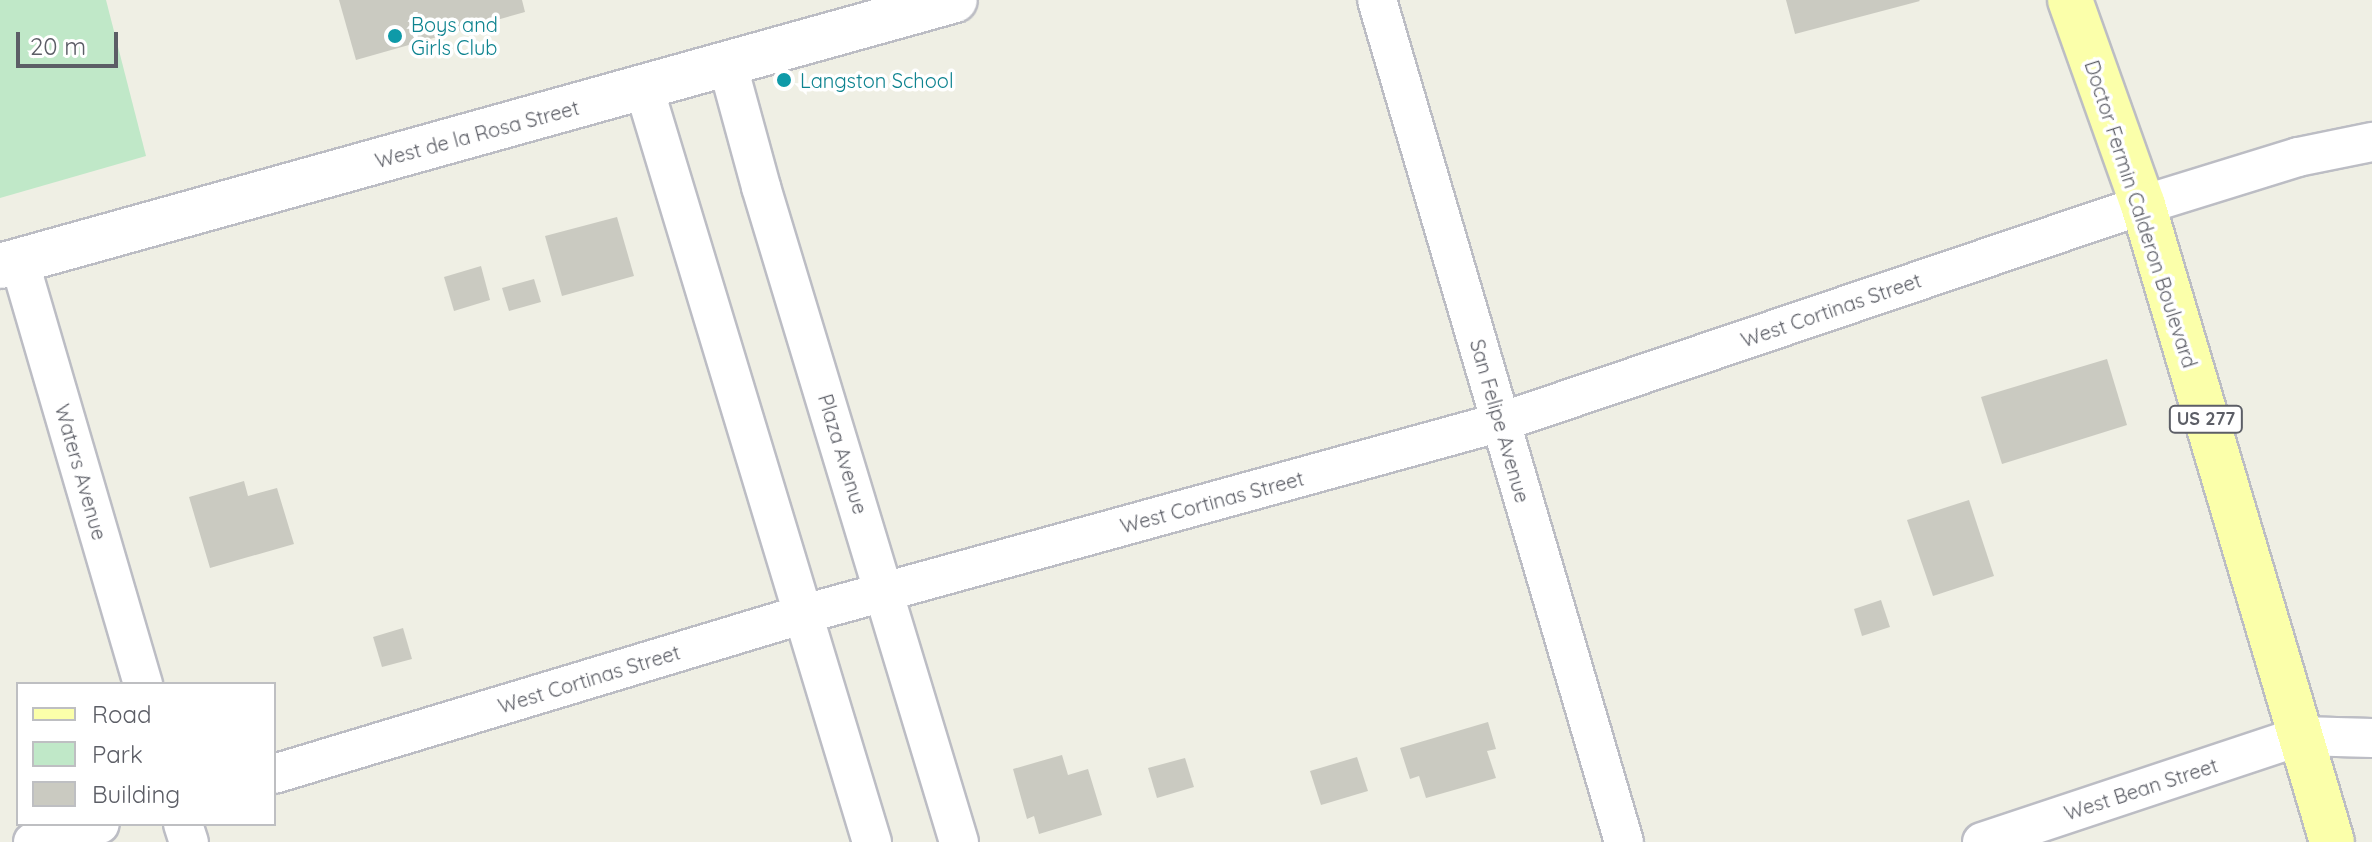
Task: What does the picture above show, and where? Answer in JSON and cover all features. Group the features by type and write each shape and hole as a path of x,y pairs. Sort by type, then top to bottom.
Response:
{"main road":[{"name":"Doctor Fermin Calderon Boulevard","path":"2070,0 2143,205 2332,842"}],"street":[{"name":"West de la Rosa Street","path":"10,263 728,66 955,0"},
{"name":"San Felipe Avenue","path":"1377,0 1624,842"},
{"name":"Plaza Avenue","path":"728,66 761,187 886,591 959,842"},
{"path":"644,88 872,842"},
{"name":"West Cortinas Street","path":"276,773 804,614 1501,422 2143,205 2298,157 2372,142"},
{"name":"Waters Avenue","path":"10,263 142,682"},
{"name":"West Bean Street","path":"1982,842 2301,736 2372,738"},
{"path":"33,842 93,826"}],"green space":[{"path":"0,0 106,0 146,156 0,198"}],"building":[{"name":"Boys and Girls Club","path":"339,0 522,0 525,12 356,60"},
{"path":"1786,0 1919,0 1920,1 1795,34"},
{"path":"617,217 634,276 562,296 545,236"},
{"path":"481,266 490,300 454,311 444,277"},
{"path":"534,279 541,302 509,311 502,288"},
{"path":"2107,359 2127,425 2002,464 1981,397"},
{"path":"244,481 248,496 277,488 294,544 210,568 189,497"},
{"path":"1969,500 1994,576 1933,596 1907,520"},
{"path":"1881,600 1890,627 1862,636 1854,609"},
{"path":"403,628 412,659 382,667 373,637"},
{"path":"1488,722 1496,749 1487,751 1496,778 1426,798 1419,776 1410,779 1400,748"},
{"path":"1062,755 1068,775 1088,769 1102,815 1039,834 1034,816 1027,819 1013,769"},
{"path":"1357,757 1368,791 1321,805 1310,771"},
{"path":"1185,758 1194,787 1157,798 1148,768"}],"place":[{"name":"Boys and Girls Club","path":"395,36"},
{"name":"Langston School","path":"784,80"}]}
